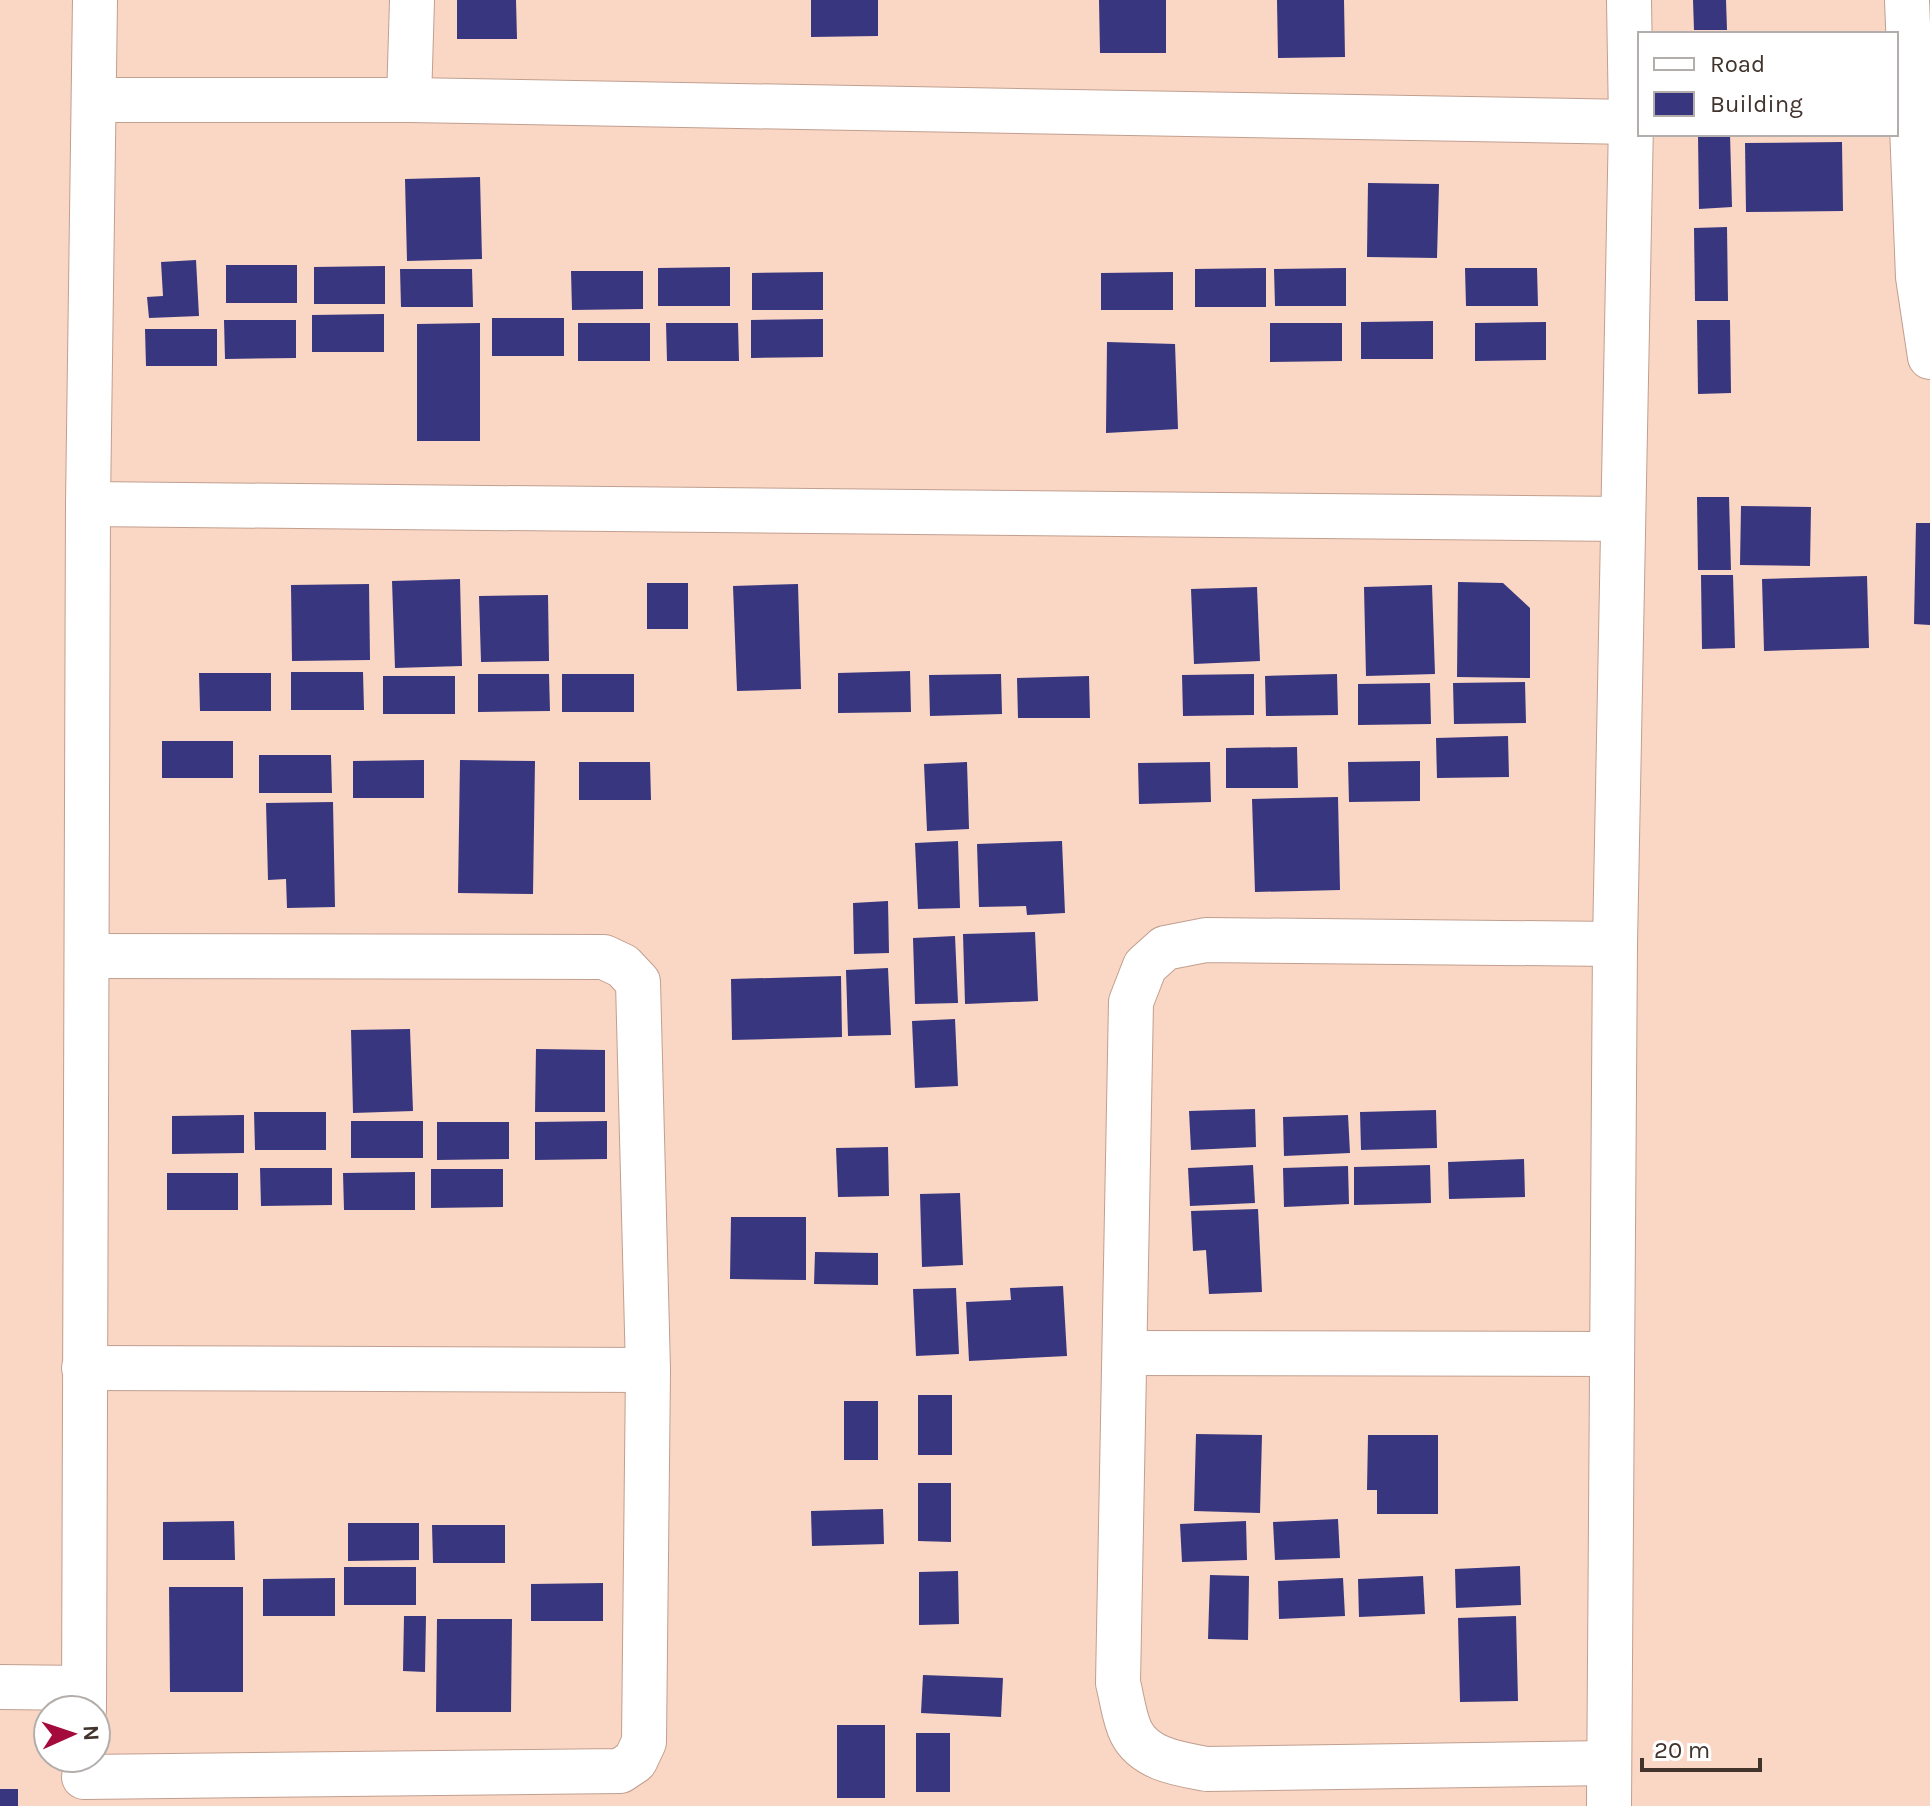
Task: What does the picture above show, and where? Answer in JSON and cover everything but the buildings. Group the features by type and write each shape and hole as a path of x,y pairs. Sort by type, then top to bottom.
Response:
{"street":[{"path":"84,1694 88,504 95,0"},
{"path":"409,100 412,0"},
{"path":"1609,1806 1615,944 1631,122 1629,0"},
{"path":"1907,0 1918,277 1930,357"},
{"path":"95,100 409,100 1631,122"},
{"path":"88,504 1622,519"},
{"path":"1609,1763 1207,1769 1176,1763 1147,1752 1131,1732 1118,1683 1131,1002 1145,966 1165,948 1206,940 1615,944"},
{"path":"84,1780 620,1771 635,1761 644,1742 648,1370 638,982 623,966 604,957 87,956"},
{"path":"1125,1353 1611,1354"},
{"path":"84,1368 648,1370"},
{"path":"0,1687 49,1694"}]}
